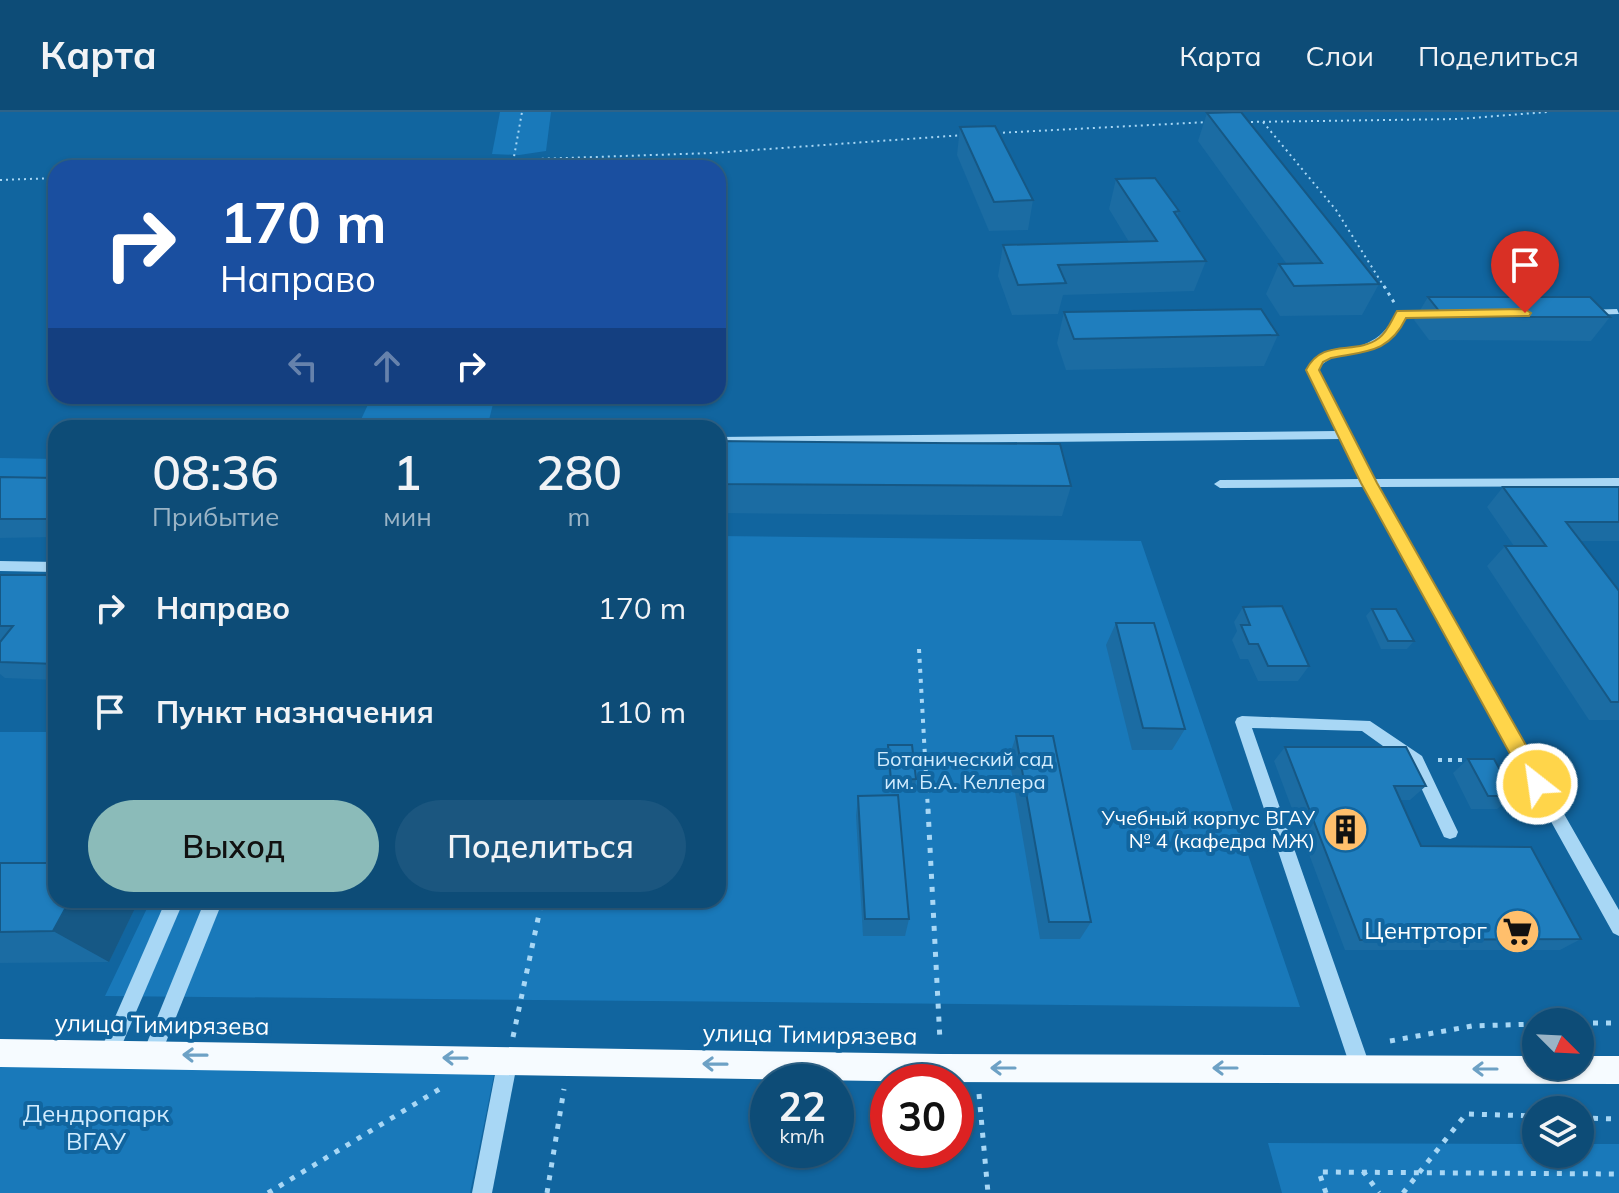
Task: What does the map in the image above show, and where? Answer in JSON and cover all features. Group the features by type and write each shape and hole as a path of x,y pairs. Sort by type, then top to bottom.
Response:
{"main road":[{"name":"улица Тимирязева","path":"0,1053 870,1067"},
{"name":"улица Тимирязева","path":"974,1067 1358,1058 1619,1070"}],"street":[{"path":"1571,313 1617,312"},
{"path":"1448,314 1401,314 1393,332 1381,343 1326,355 1318,360 1312,370 1369,483 1619,927"},
{"path":"726,441 1345,435"},
{"path":"1220,484 1619,482"},
{"path":"0,566 48,567"},
{"path":"1358,1058 1242,722 1365,725 1417,761 1450,832"},
{"path":"108,1054 172,908"},
{"path":"151,1055 211,908"},
{"path":"482,1193 508,1059"}],"path":[{"path":"516,158 522,112"},
{"path":"1239,122 1459,119 1547,112"},
{"path":"994,134 1215,122"},
{"path":"1263,122 1336,210 1401,314"},
{"path":"467,160 712,153 962,135"},
{"path":"0,180 48,178"},
{"path":"919,649 941,1064"},
{"path":"1417,761 1478,760"},
{"path":"508,1059 540,908"},
{"path":"1594,1023 1619,1023"},
{"path":"1358,1058 1472,1026 1522,1024"},
{"path":"547,1193 565,1080"},
{"path":"268,1193 451,1082"},
{"path":"979,1091 988,1193"},
{"path":"1403,1193 1466,1114 1522,1116"},
{"path":"1594,1118 1619,1119"},
{"path":"1363,1171 1379,1193"},
{"path":"1326,1193 1319,1172 1619,1174"}],"green space":[{"path":"500,112 551,112 546,151 519,155 492,154"},
{"path":"368,404 493,404 489,420 361,420"},
{"path":"0,458 48,459 48,486 0,485"},
{"name":"Ботанический сад им. Б.А. Келлера","path":"726,536 1141,541 1300,1007 105,996 147,908 726,908"},
{"path":"0,732 48,732 48,867 0,866"},
{"name":"Дендропарк ВГАУ","path":"0,1060 495,1070 470,1193 0,1193"},
{"path":"1268,1143 1522,1144 1522,1168 1594,1168 1594,1144 1619,1144 1619,1193 1282,1193"}],"building":[{"path":"1241,112 1379,284 1294,286 1279,264 1322,263 1207,113"},
{"path":"995,126 1033,200 994,202 960,127"},
{"path":"1155,178 1179,211 1174,212 1206,261 1058,265 1066,283 1018,285 1003,245 1157,241 1116,179"},
{"path":"1428,297 1590,297 1610,317 1444,317"},
{"path":"1261,309 1278,335 1074,339 1064,312"},
{"path":"726,441 1060,444 1071,486 726,484"},
{"path":"0,477 48,478 48,519 0,519"},
{"path":"1503,487 1619,487 1619,522 1566,522 1619,591 1619,702 1611,702 1505,546 1546,546"},
{"path":"0,575 48,575 48,664 0,662 0,642 13,626 0,626"},
{"path":"1282,606 1309,666 1268,666 1258,644 1249,644 1241,625 1250,625 1243,607"},
{"path":"1372,609 1396,609 1414,641 1388,641"},
{"path":"1116,623 1154,623 1185,729 1143,728"},
{"path":"1016,736 1053,736 1091,922 1049,922"},
{"path":"888,745 912,745 916,779 891,780"},
{"name":"Учебный корпус ВГАУ № 4 (кафедра МЖ)","path":"1285,747 1406,747 1426,786 1394,786 1421,846 1531,847 1581,939 1360,940"},
{"path":"1468,759 1494,759 1514,796 1488,796"},
{"path":"898,795 909,919 865,919 858,796"},
{"path":"0,863 48,863 48,908 66,908 53,931 0,932"}],"place":[{"name":"Учебный корпус ВГАУ № 4 (кафедра МЖ)","path":"1346,829"},
{"name":"Центрторг","path":"1518,931"}],"route":[{"path":"1525,313 1401,314 1393,332 1381,343 1367,349 1326,355 1318,360 1312,370 1369,483 1537,784"}]}
